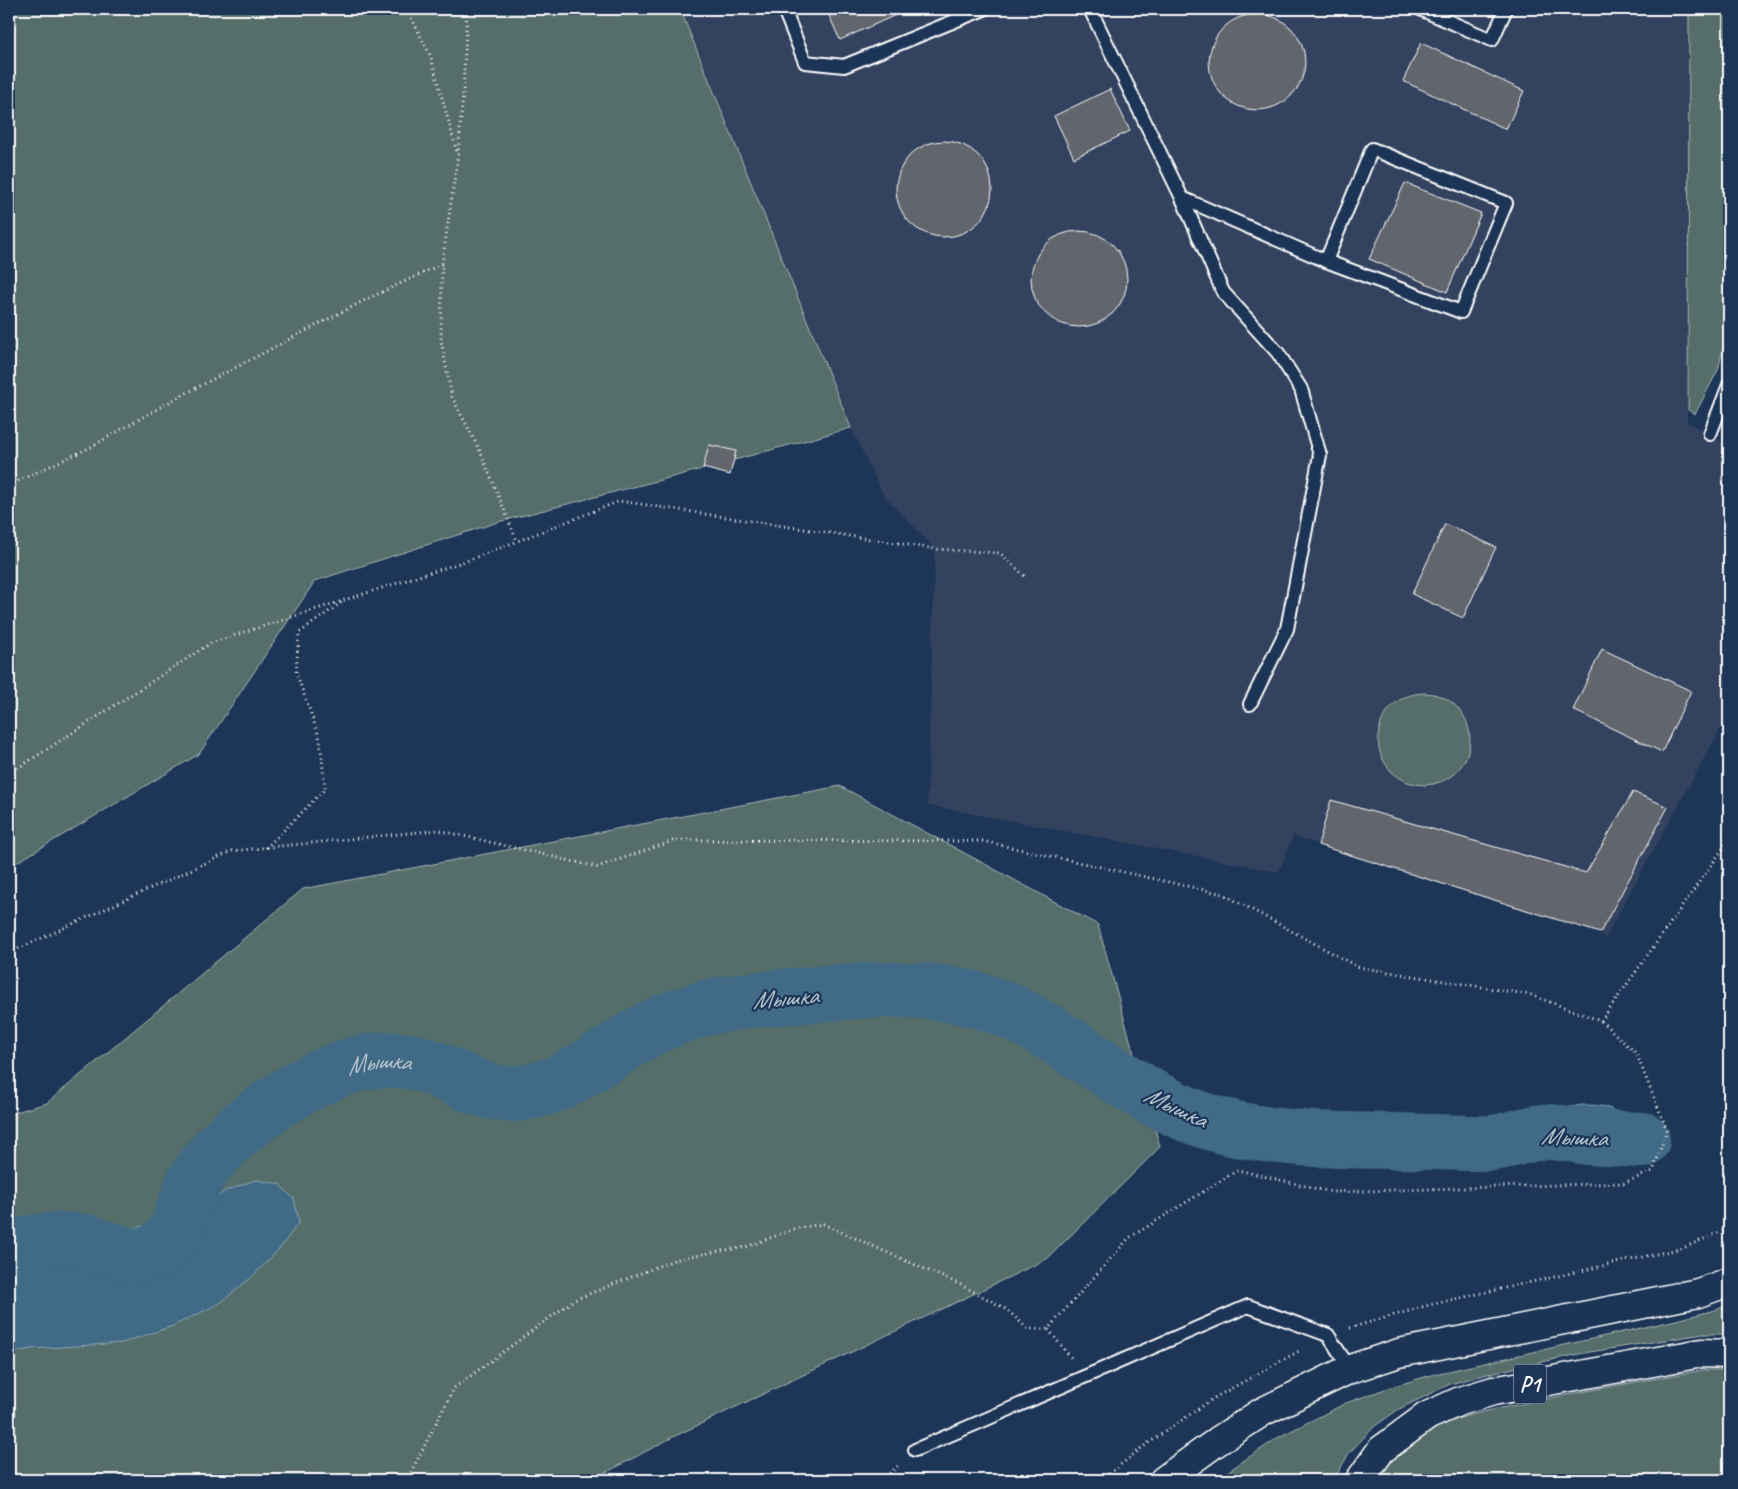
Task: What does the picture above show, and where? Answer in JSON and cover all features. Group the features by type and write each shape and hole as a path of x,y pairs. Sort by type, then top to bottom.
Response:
{"main road":[{"path":"1164,1480 1262,1412 1350,1369 1399,1353 1698,1293 1729,1282"},
{"name":"Р1","path":"1360,1480 1380,1450 1427,1416 1460,1401 1493,1391 1702,1352 1729,1354"}],"lane":[{"path":"785,12 805,62 844,66 984,9"},
{"path":"1090,9 1182,198 1223,292 1278,353 1301,389 1320,455 1287,629 1250,704"},
{"path":"1420,9 1492,40 1505,11"},
{"path":"1182,198 1326,261 1461,312 1506,203 1372,149 1326,261"},
{"path":"1710,434 1729,385"},
{"path":"915,1450 1248,1306 1328,1335 1350,1369"}],"path":[{"path":"407,9 431,57 458,154"},
{"path":"467,9 464,93 458,154 442,264 441,340 452,397 480,451 517,542"},
{"path":"9,485 89,448 173,400 365,300 442,264"},
{"path":"9,774 211,643 469,560 620,501 935,549 1000,553 1027,578"},
{"path":"266,848 325,789 320,739 296,672 299,633 344,600"},
{"path":"9,953 232,852 266,848 438,830 597,867 676,840 982,841 1223,894 1358,967 1531,995 1601,1021 1636,1053 1667,1130 1653,1171 1624,1182 1331,1192 1238,1170 1129,1238 1048,1329 1028,1329 1006,1309 961,1285 823,1224 794,1229 746,1247 674,1260 574,1300 454,1388 408,1478 405,1480"},
{"path":"1601,1021 1729,840"},
{"path":"1048,1329 1086,1376"}],"shaded area":[{"path":"680,9 1689,9 1687,422 1729,447 1727,717 1605,938 1600,933 1293,836 1279,872 927,805 935,549 883,494 851,428"}],"green space":[{"path":"9,9 680,9 851,428 498,522 315,581 199,754 9,867"},
{"path":"1689,9 1729,9 1728,327 1718,370 1695,414 1688,410"},
{"path":"1424,693 1442,696 1457,706 1467,721 1470,739 1467,757 1457,772 1442,782 1424,785 1406,782 1391,772 1381,757 1378,739 1381,721 1391,706 1406,696"},
{"path":"840,786 1098,925 1160,1147 1047,1259 673,1437 592,1480 9,1480 9,1114 47,1103 303,889"},
{"path":"1729,1305 1729,1334 1703,1334 1584,1353 1495,1372 1450,1384 1399,1409 1375,1426 1349,1453 1334,1480 1215,1480 1279,1437 1346,1403 1391,1387 1435,1374 1672,1321"},
{"path":"1704,1370 1729,1370 1729,1480 1376,1480 1395,1457 1419,1438 1436,1428 1458,1419 1495,1409"}],"water":[{"path":"1582,1105 1608,1108 1618,1113 1627,1124 1642,1124 1643,1149 1628,1150 1624,1156 1612,1163 1597,1165 1575,1161 1557,1153 1549,1152 1519,1156 1511,1155 1504,1153 1497,1147 1496,1138 1501,1135 1510,1131 1525,1129 1558,1110"},
{"path":"256,1180 279,1184 294,1199 299,1222 281,1247 252,1277 220,1303 173,1326 122,1343 31,1349 9,1353 9,1235 48,1228 126,1229 163,1223 201,1209 225,1191"}],"building":[{"path":"826,9 909,9 840,40"},
{"path":"1248,14 1266,14 1284,22 1297,35 1305,53 1302,81 1284,102 1266,110 1248,110 1230,102 1217,89 1209,71 1209,53 1217,35 1230,22"},
{"path":"1421,43 1524,91 1506,129 1403,81"},
{"path":"1110,89 1130,131 1074,158 1054,116"},
{"path":"944,141 963,144 978,155 989,170 992,189 989,208 978,223 963,234 944,237 925,234 910,223 899,208 896,189 899,170 910,155 925,144"},
{"path":"1405,183 1481,213 1447,292 1369,259"},
{"path":"1070,231 1088,231 1106,239 1119,252 1127,270 1124,298 1106,319 1088,327 1070,327 1052,319 1039,306 1031,288 1031,270 1039,252 1052,239"},
{"path":"709,445 736,451 730,475 703,468"},
{"path":"1445,524 1496,547 1463,618 1412,594"},
{"path":"1602,649 1691,691 1662,752 1573,710"},
{"path":"1633,792 1668,807 1600,933 1318,845 1331,800 1586,873"}],"waterway":[{"name":"Мышка","path":"9,1248 35,1242 62,1240 80,1241 123,1254 140,1256 159,1249 174,1234 195,1181 204,1166 217,1151 248,1122 284,1097 317,1079 347,1067 377,1060 407,1061 422,1064 489,1091 511,1094 523,1093 540,1089 573,1076 650,1029 687,1013 746,1001 856,991 905,990 942,993 966,997 1002,1008 1030,1022 1164,1104 1193,1117 1244,1131 1286,1137 1466,1143 1491,1143 1549,1132 1588,1137 1642,1140"}]}
